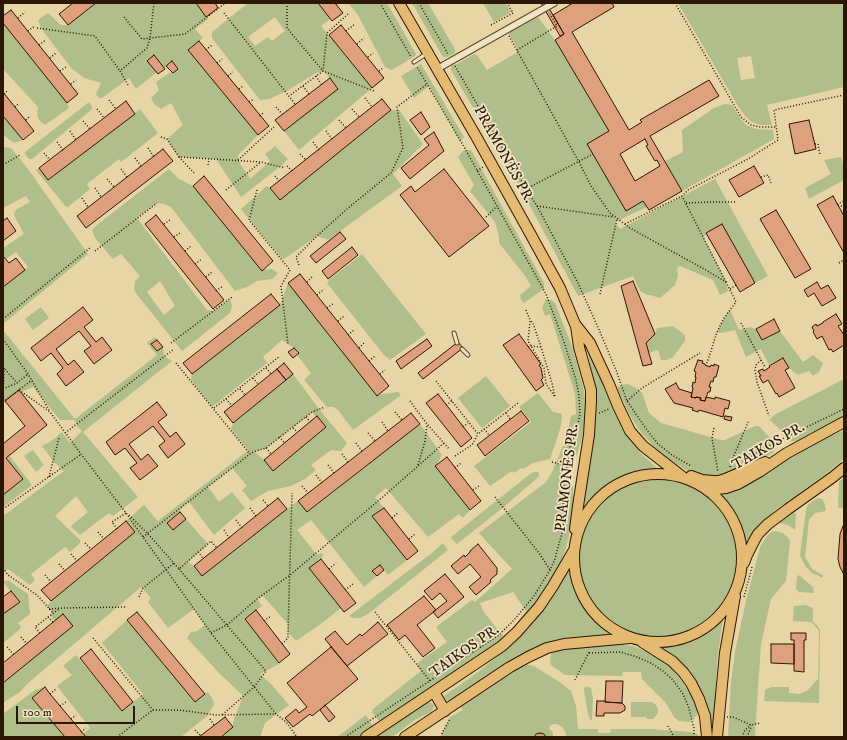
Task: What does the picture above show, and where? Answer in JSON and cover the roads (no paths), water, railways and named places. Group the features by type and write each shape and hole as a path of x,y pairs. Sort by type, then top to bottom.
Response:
{"main road":[{"name":"PRAMONĖS PR.","path":"399,3 560,288 575,324 590,390 591,416 576,523 574,546 576,578 581,592 596,615 607,625 619,632 635,638"},
{"name":"PRAMONĖS PR.","path":"575,324 590,343 630,431 654,456 666,463 684,478"},
{"name":"TAIKOS PR.","path":"707,490 726,488 738,484 787,453 844,422"},
{"path":"666,463 683,473 702,480 719,481 787,453"},
{"path":"717,737 722,678 737,586 747,555 754,540 768,524 788,508 844,468"},
{"path":"574,546 583,520 592,506 604,494 618,484 633,477 650,474 667,474 684,478 707,490 724,505 738,531 742,556 741,572"},
{"path":"729,631 754,540"},
{"name":"TAIKOS PR.","path":"366,737 502,646 517,632 539,607 553,586 574,546"},
{"path":"405,737 448,713 510,668 547,648 564,644 635,638 652,642 668,641 683,638 697,632 722,612 737,586"},
{"path":"635,638 672,661 683,672 696,693 702,707 705,716 707,737"},
{"path":"434,692 448,713"}],"street":[{"path":"437,69 554,3"}],"lane":[{"path":"414,62 428,53"},
{"path":"454,333 457,343"},
{"path":"462,349 468,355"}]}
